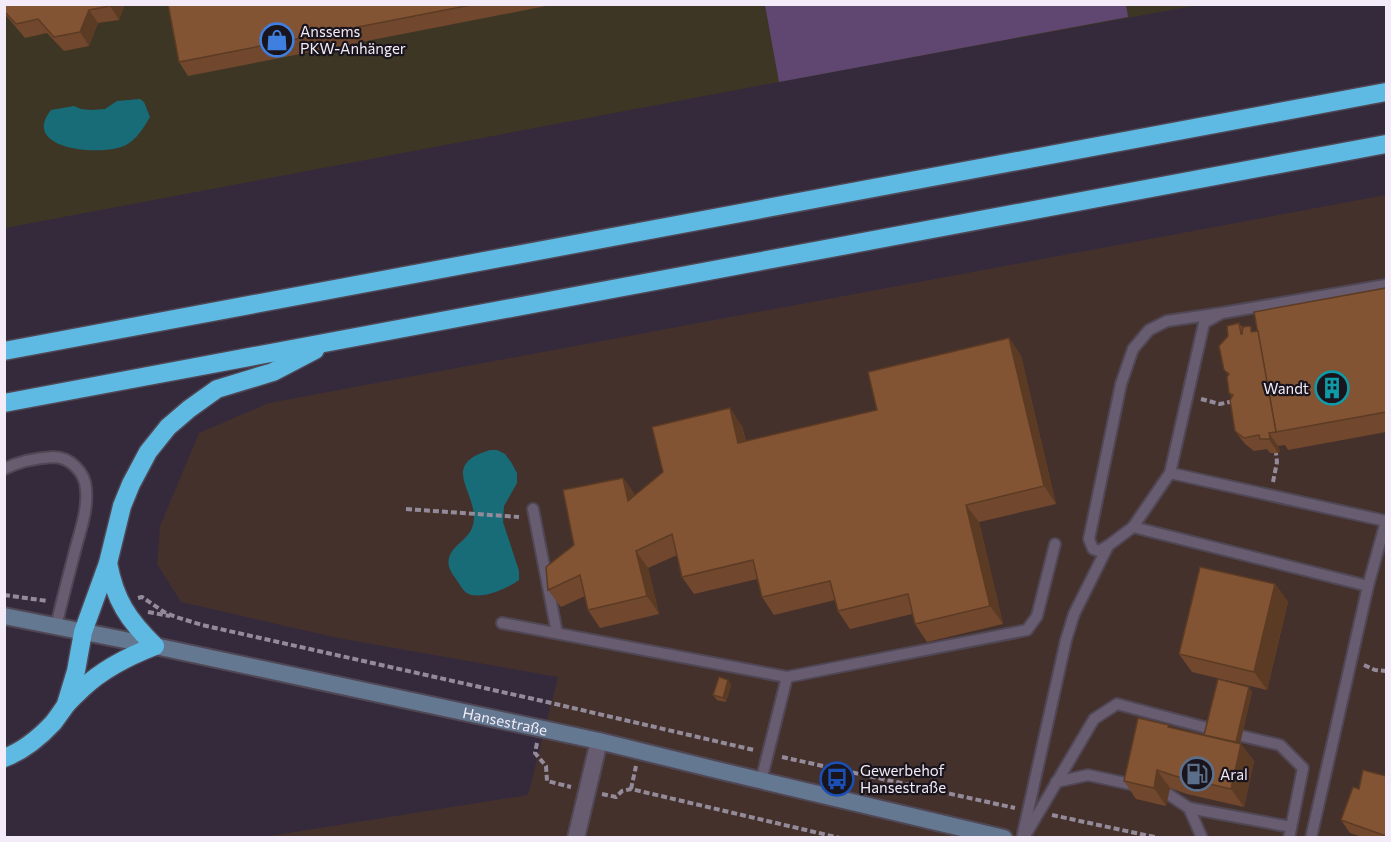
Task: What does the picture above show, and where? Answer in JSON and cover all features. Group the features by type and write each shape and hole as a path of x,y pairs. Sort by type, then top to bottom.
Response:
{"highway":[{"path":"4,351 1386,92"},
{"path":"4,403 1386,144"},
{"path":"66,704 76,671 83,632 108,563 122,506 130,484 148,452 168,427 217,389 273,372 329,342"},
{"path":"4,758 25,747 43,733 55,721 66,704 107,669 155,646 136,628 122,607 113,585 108,563"}],"main road":[{"name":"Hansestraße","path":"4,616 599,741 1004,837"}],"street":[{"path":"576,837 599,741"}],"lane":[{"path":"1222,313 1204,323 1170,473 1133,527 1099,551 1093,549 1089,539 1121,384 1133,349 1149,330 1167,321 1386,285"},
{"path":"4,469 16,463 59,457 73,464 86,486 86,508 56,627"},
{"path":"1170,473 1386,521 1368,586 1311,837"},
{"path":"533,509 557,633"},
{"path":"1133,527 1368,586"},
{"path":"502,623 787,678 1027,630 1037,616 1055,544"},
{"path":"1023,837 1033,812 1066,640 1074,614 1108,545"},
{"path":"761,781 787,678"},
{"path":"1033,812 1056,782 1094,719 1117,704 1211,729"},
{"path":"1168,794 1189,808 1290,832 1303,768 1280,745 1242,736"},
{"path":"1056,782 1088,775 1139,786"},
{"path":"1189,808 1202,837"}],"path":[{"path":"1220,404 1238,400"},
{"path":"1276,453 1276,469"},
{"path":"406,509 509,516"},
{"path":"4,595 62,603"},
{"path":"122,607 135,598 142,597 164,612 202,625 768,754 1159,837"},
{"path":"146,612 176,617"},
{"path":"1352,662 1386,671"},
{"path":"547,702 535,753 546,766 547,781 616,797 622,791 631,789 840,837"}],"shaded area":[{"path":"1126,4 1128,17 779,82 765,5"},
{"path":"5,5 1198,5 5,228"},
{"path":"1386,195 1386,837 263,837 528,795 558,677 338,638 181,602 157,564 160,526 199,433 269,403"}],"water":[{"path":"140,99 144,102 150,117 137,136 126,145 115,149 84,150 55,142 46,134 44,123 51,110 74,106 91,110 105,109 117,101"},
{"path":"490,450 497,450 505,454 517,473 517,483 504,506 503,522 519,571 519,580 494,593 473,595 461,587 451,571 449,561 451,553 468,535 473,525 474,514 464,482 463,473 466,464 474,457"}],"building":[{"path":"4,4 111,4 89,10 80,32 54,37 38,19 16,24 4,11"},
{"name":"Anssems PKW-Anhänger","path":"168,4 476,4 179,62"},
{"name":"Wandt","path":"1386,288 1386,412 1276,432 1254,312"},
{"path":"1239,323 1241,334 1243,327 1251,327 1251,332 1258,331 1276,432 1269,433 1269,439 1260,439 1259,435 1244,438 1235,431 1230,400 1233,395 1229,393 1227,377 1229,374 1224,370 1219,346 1228,336 1227,326"},
{"path":"1009,338 1044,486 966,505 990,606 915,624 908,594 838,611 830,581 762,597 753,560 682,577 672,534 636,551 647,596 588,610 580,575 548,590 546,567 574,545 563,490 623,478 628,501 663,472 652,427 730,408 738,443 877,410 868,372"},
{"path":"1200,567 1275,584 1254,672 1179,654"},
{"path":"719,677 728,680 723,698 713,695"},
{"path":"1218,679 1249,687 1236,742 1204,735"},
{"path":"1138,718 1241,744 1231,789 1157,770 1154,788 1124,781"},
{"path":"1363,770 1386,776 1386,836 1341,820 1353,787 1359,789"}],"place":[{"name":"Anssems PKW-Anhänger","path":"277,40"},
{"name":"Wandt","path":"1332,388"},
{"name":"Aral","path":"1197,774"},
{"name":"Gewerbehof Hansestraße","path":"837,779"}]}
